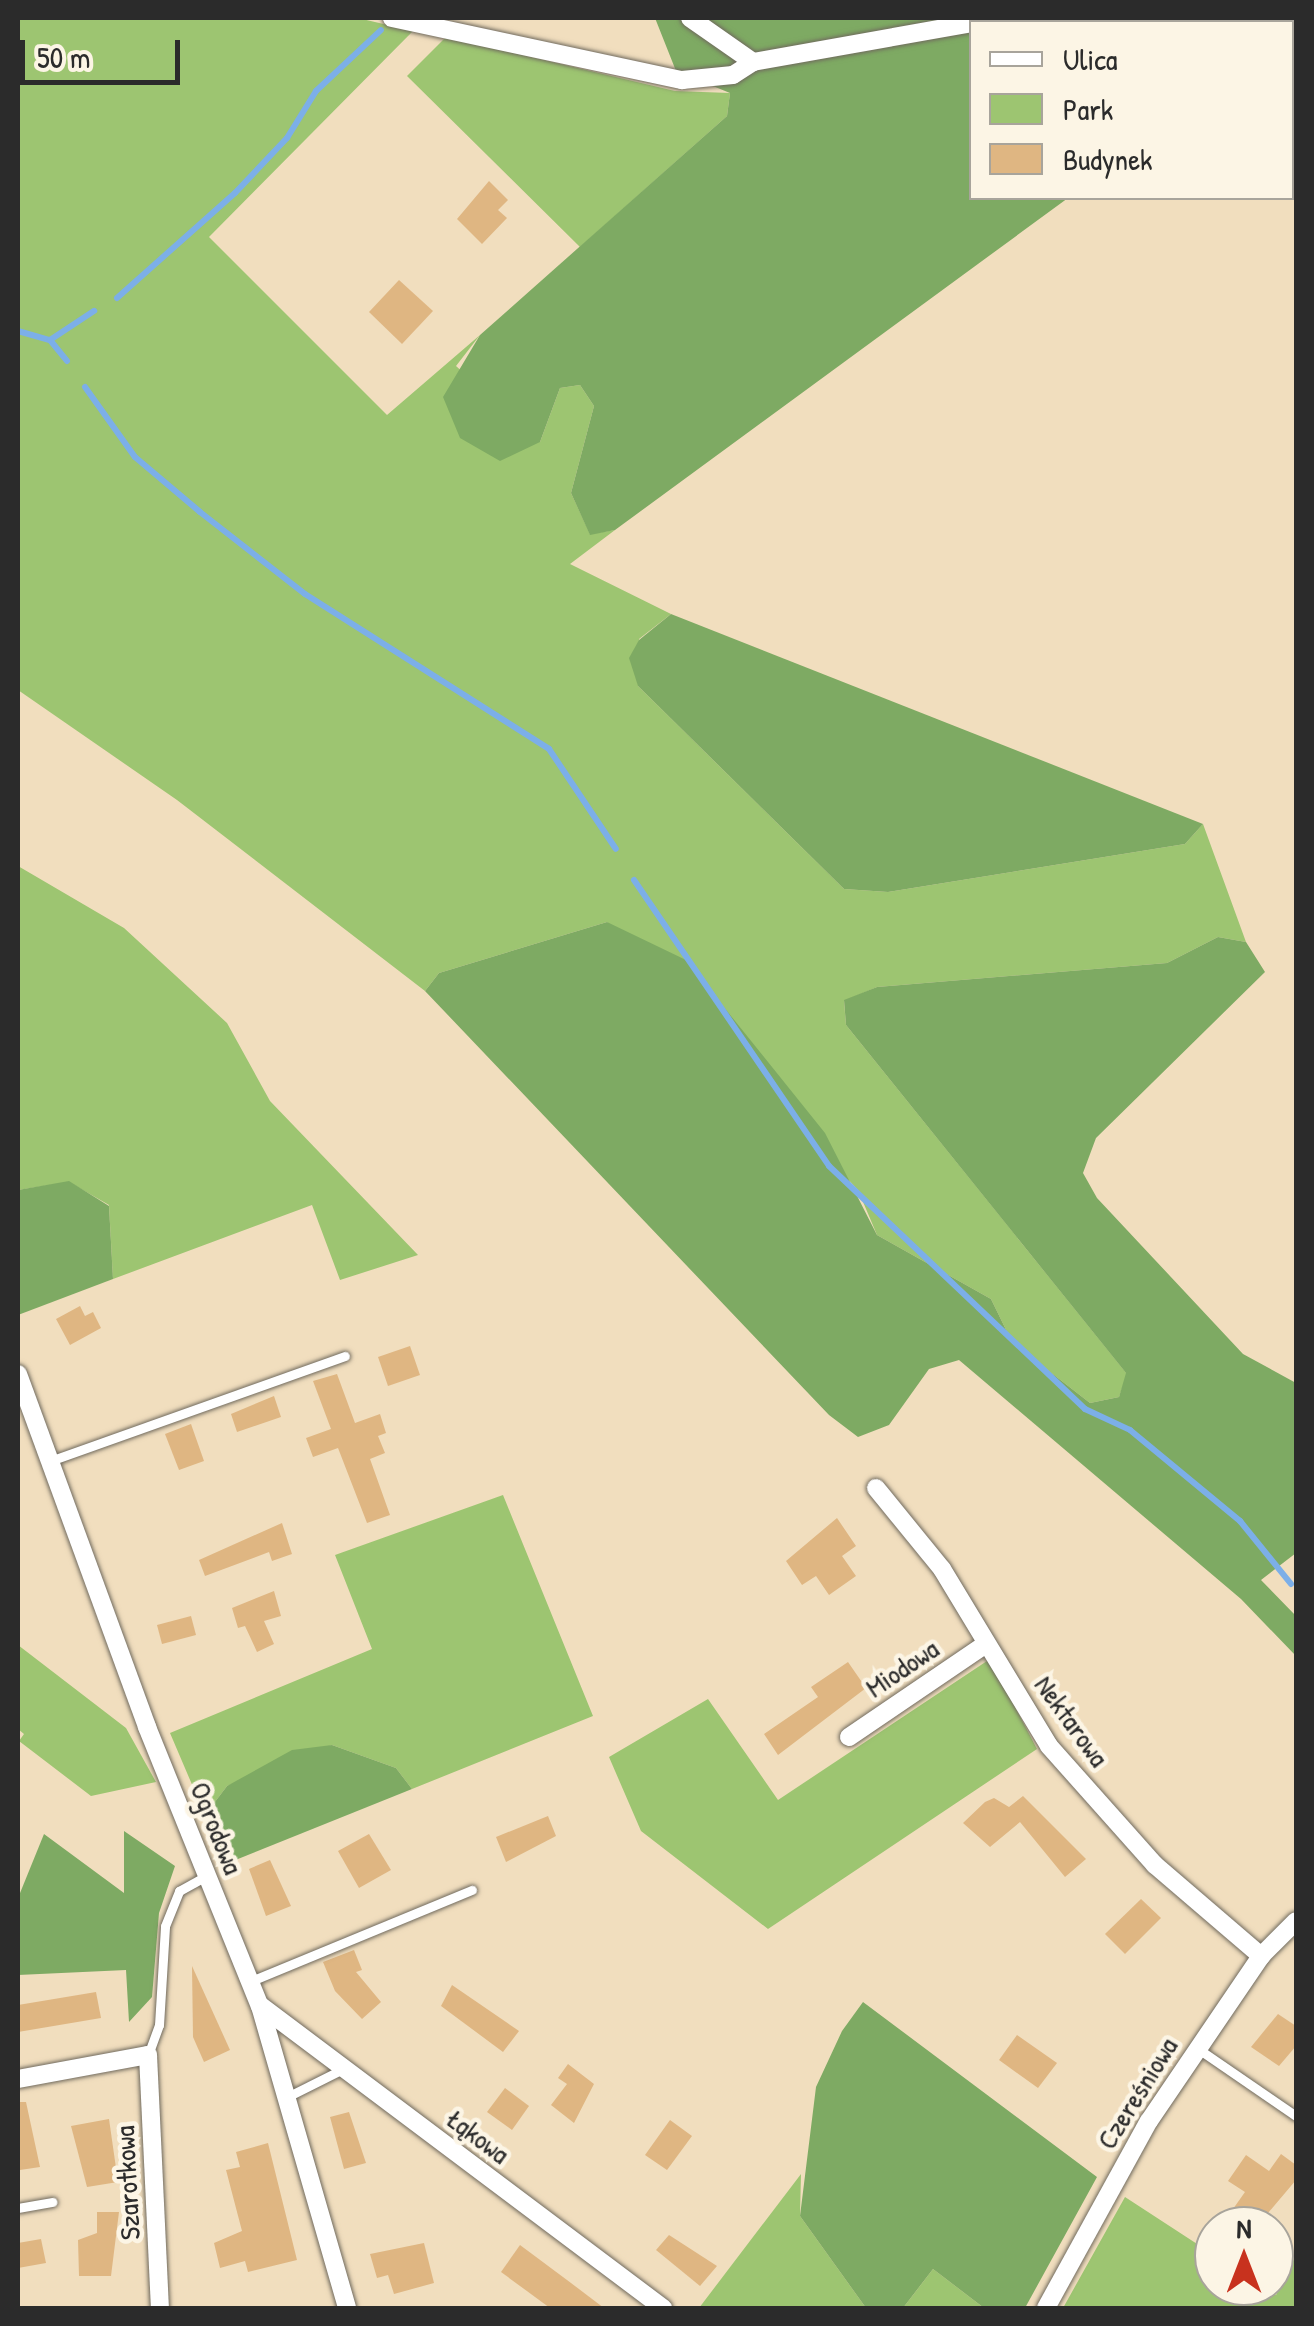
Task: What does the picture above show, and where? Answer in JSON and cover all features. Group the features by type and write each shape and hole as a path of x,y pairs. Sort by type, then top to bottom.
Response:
{"street":[{"path":"392,18 682,80 734,75 753,62 969,24"},
{"path":"690,18 753,62"},
{"name":"Ogrodowa","path":"18,1374 206,1876 252,1981 347,2308"},
{"name":"Nektarowa","path":"876,1488 915,1531 1048,1746 1155,1865 1261,1956"},
{"name":"Miodowa","path":"849,1737 986,1644"},
{"name":"Czereśniowa","path":"1046,2308 1197,2048 1261,1956 1296,1921"},
{"name":"Łąkowa","path":"260,2006 663,2308"},
{"path":"18,2079 148,2055"},
{"name":"Szarotkowa","path":"148,2055 160,2308"}],"lane":[{"path":"50,1462 346,1356"},
{"path":"148,2055 159,2025 165,1926 179,1891 206,1876"},
{"path":"252,1981 472,1890"},
{"path":"1197,2048 1296,2116"},
{"path":"287,2096 344,2069"},
{"path":"18,2208 52,2202"}],"green space":[{"path":"18,18 358,18 413,31 209,237 387,415 480,335 456,366 540,442 560,388 580,385 594,406 571,493 590,534 615,530 570,564 671,614 639,639 638,686 844,889 888,892 1185,844 1203,824 1246,942 1218,937 1167,963 877,987 844,1001 846,1025 1127,1374 1119,1397 1090,1403 1012,1342 991,1299 877,1235 858,1190 607,922 439,973 425,991 177,800 18,690"},
{"path":"655,18 1296,18 1294,62 1294,20 969,20 969,200 1065,200 615,530 590,535 571,493 594,406 580,385 560,388 540,442 500,461 460,438 443,397 480,335 727,116 730,93 676,71"},
{"path":"446,37 675,91 730,93 727,116 580,247 407,76"},
{"path":"671,614 1203,824 1185,844 888,892 844,889 638,686 629,658 639,640"},
{"path":"18,866 124,928 227,1023 270,1101 418,1255 340,1280 312,1205 113,1279 109,1205 69,1182 18,1190"},
{"path":"607,922 686,960 825,1133 877,1235 991,1299 1012,1342 1090,1403 1119,1397 1126,1373 846,1025 844,1000 877,987 1167,963 1218,937 1246,942 1265,972 1096,1138 1083,1173 1097,1198 1243,1354 1296,1383 1296,1553 1261,1580 1296,1616 1296,1656 1241,1599 959,1360 929,1369 889,1425 858,1437 829,1415 425,991 439,973"},
{"path":"69,1181 109,1206 113,1279 18,1315 18,1190"},
{"path":"503,1495 593,1716 412,1789 396,1768 332,1745 227,1786 205,1815 170,1733 372,1649 335,1555"},
{"path":"18,1645 126,1728 156,1782 91,1796 19,1741 24,1734 18,1729"},
{"path":"990,1659 1037,1749 768,1929 641,1831 609,1757 708,1699 778,1800"},
{"path":"332,1745 396,1768 412,1789 223,1865 205,1815 227,1786 292,1750"},
{"path":"124,1831 175,1866 159,1913 152,1997 129,2022 126,1970 18,1975 18,1898 44,1834 124,1893"},
{"path":"863,2002 1097,2177 1025,2308 984,2308 933,2269 903,2308 866,2308 800,2216 816,2087 842,2031"},
{"path":"801,2174 800,2216 866,2308 699,2308"},
{"path":"1125,2197 1194,2242 1194,2306 1294,2306 1296,2255 1296,2308 1063,2308"},
{"path":"933,2269 984,2308 903,2308"}],"building":[{"path":"489,181 508,200 498,210 507,218 482,244 457,219"},
{"path":"399,280 433,311 402,344 369,312"},
{"path":"80,1306 85,1316 93,1312 101,1328 70,1345 56,1319"},
{"path":"410,1346 420,1375 388,1386 378,1357"},
{"path":"337,1374 355,1423 380,1414 386,1433 378,1436 385,1453 370,1459 390,1515 367,1523 338,1448 313,1457 306,1438 331,1429 313,1381"},
{"path":"274,1396 281,1417 237,1432 231,1414"},
{"path":"191,1424 204,1461 179,1470 165,1434"},
{"path":"837,1518 856,1546 842,1556 856,1576 829,1595 816,1576 802,1585 786,1561"},
{"path":"282,1523 292,1554 272,1561 269,1552 205,1576 199,1560"},
{"path":"274,1591 281,1616 264,1621 274,1644 257,1652 245,1626 238,1628 232,1608"},
{"path":"191,1616 196,1635 162,1644 157,1625"},
{"path":"848,1662 866,1688 778,1755 764,1734 818,1697 811,1687"},
{"path":"1023,1796 1086,1859 1065,1877 1020,1822 990,1847 963,1823 985,1802 994,1798 1009,1807"},
{"path":"548,1816 556,1836 506,1862 496,1837"},
{"path":"369,1834 391,1870 359,1888 338,1851"},
{"path":"270,1860 291,1906 266,1916 249,1869"},
{"path":"1141,1899 1161,1918 1125,1954 1105,1934"},
{"path":"354,1950 362,1970 356,1972 381,2002 362,2019 335,1991 323,1962"},
{"path":"192,1966 230,2050 204,2062 193,2037"},
{"path":"452,1985 519,2031 503,2052 441,2006"},
{"path":"96,1992 101,2018 18,2032 18,2005"},
{"path":"1278,2014 1296,2026 1296,2046 1279,2066 1251,2047"},
{"path":"1017,2035 1057,2063 1038,2088 999,2060"},
{"path":"568,2064 594,2084 574,2123 551,2105 567,2084 558,2078"},
{"path":"505,2088 529,2106 512,2130 487,2112"},
{"path":"18,2102 26,2102 40,2167 20,2170"},
{"path":"349,2112 366,2163 344,2169 330,2117"},
{"path":"109,2119 118,2182 87,2187 71,2126"},
{"path":"670,2120 692,2136 667,2170 645,2155"},
{"path":"268,2143 297,2260 248,2272 245,2261 220,2268 214,2243 242,2231 226,2170 240,2167 236,2152"},
{"path":"1281,2154 1296,2165 1296,2180 1274,2206 1235,2206 1245,2192 1228,2181 1246,2155 1269,2171"},
{"path":"97,2212 119,2212 111,2276 79,2276 78,2240 97,2233"},
{"path":"669,2235 717,2266 700,2286 656,2250"},
{"path":"41,2239 46,2263 18,2268 18,2243"},
{"path":"424,2243 434,2283 394,2294 388,2275 377,2278 370,2254"},
{"path":"520,2245 604,2308 550,2308 501,2272"}],"waterway":[{"path":"117,298 235,193 287,138 316,91 381,30"},
{"path":"18,331 50,340 94,311"},
{"path":"50,340 67,361"},
{"path":"85,387 135,457 305,594 549,749 616,849"},
{"path":"634,880 829,1166 1085,1409 1130,1430 1240,1521 1291,1584"}]}
